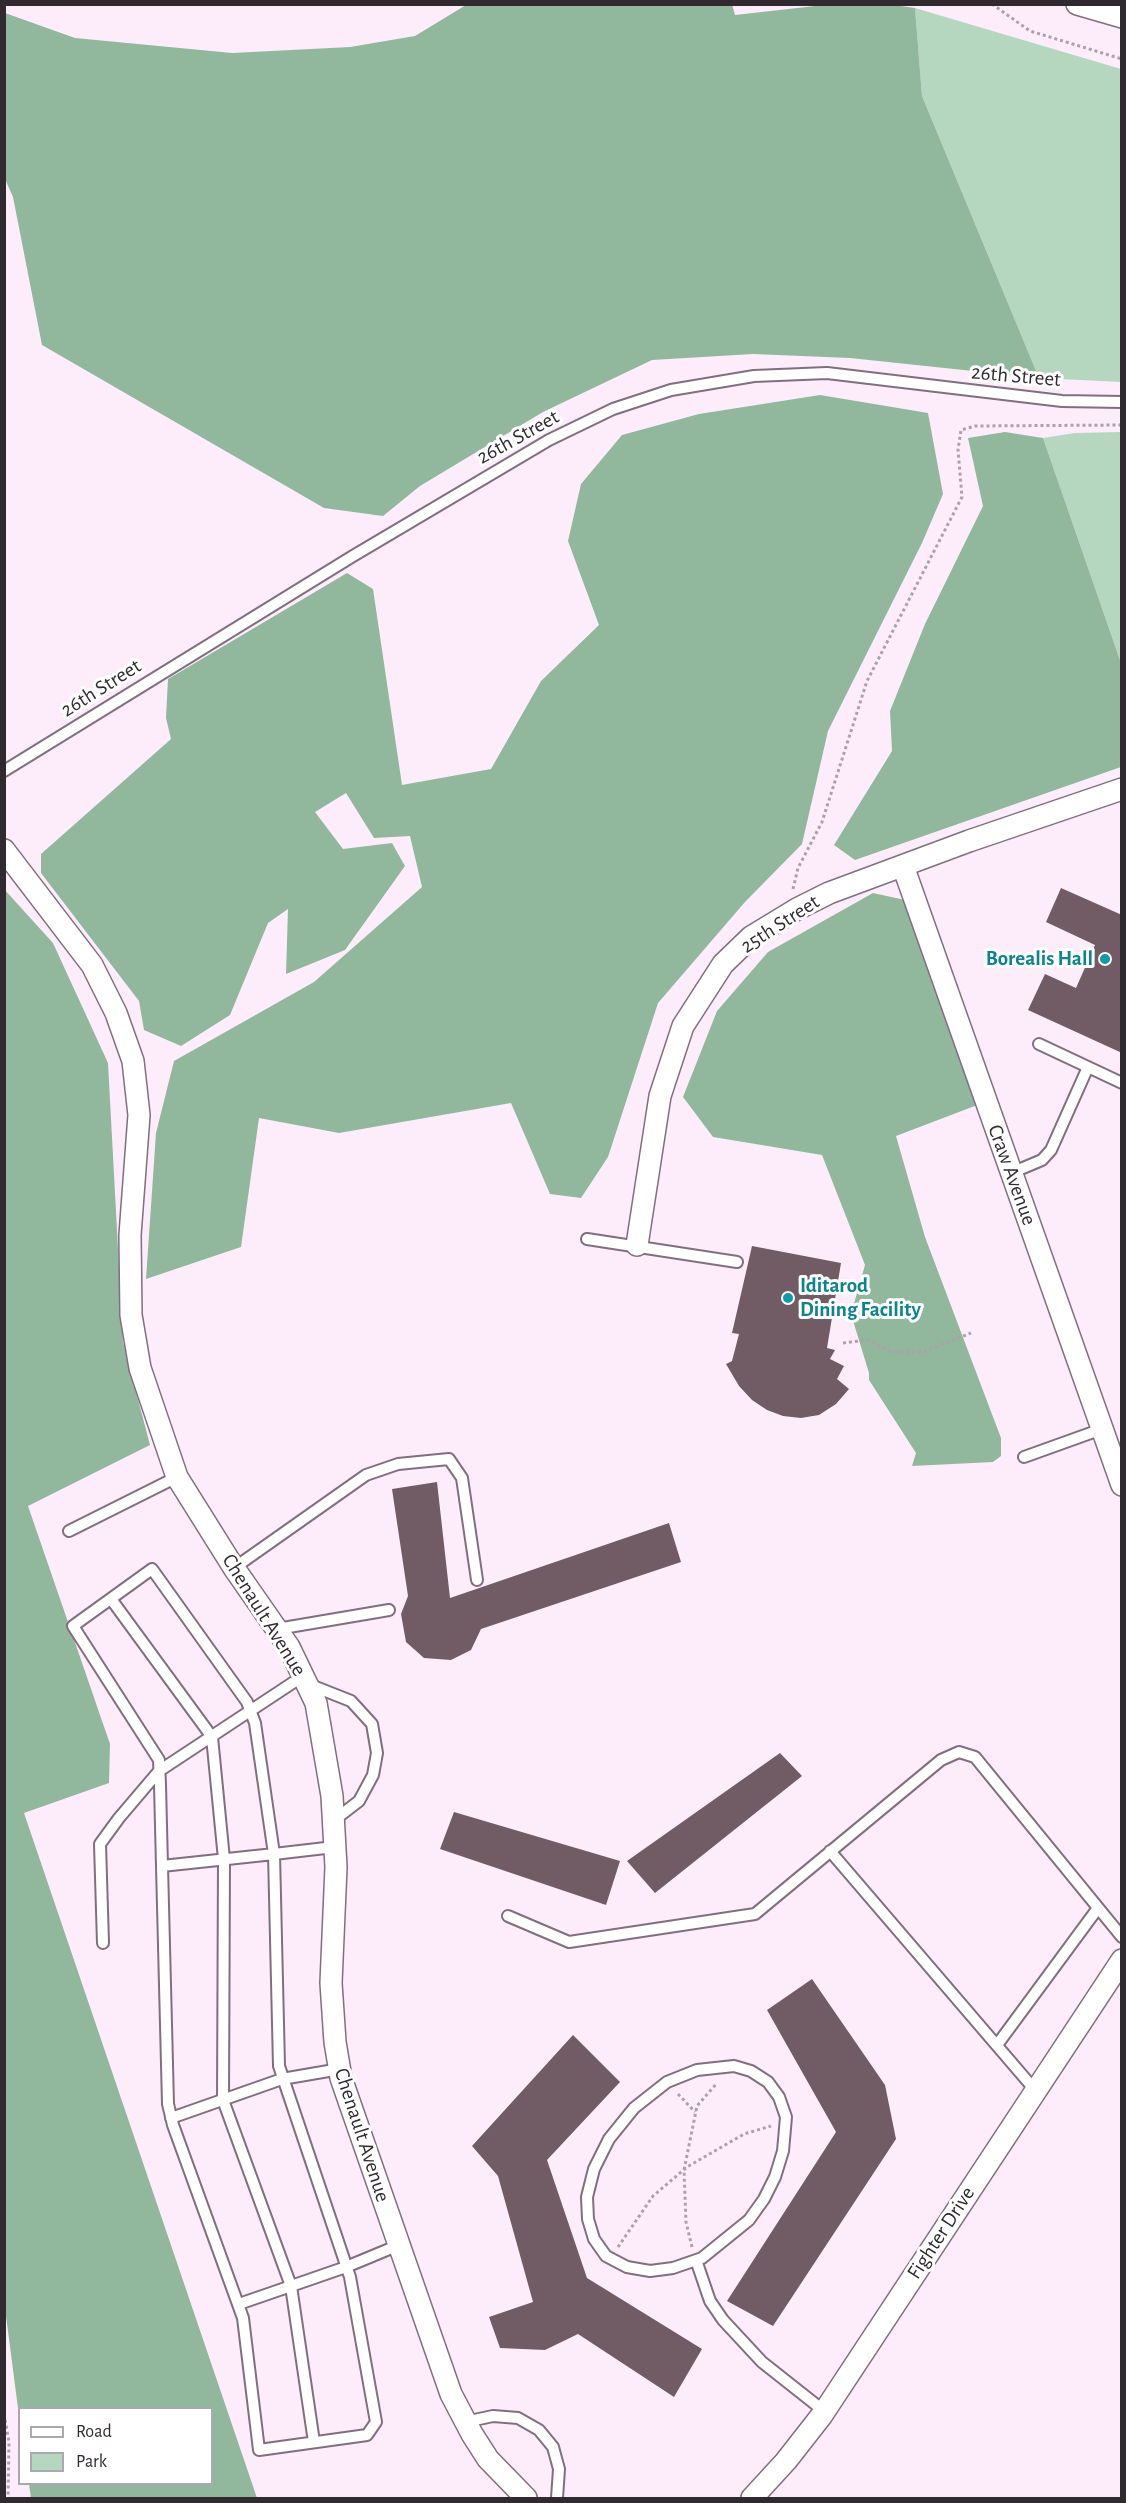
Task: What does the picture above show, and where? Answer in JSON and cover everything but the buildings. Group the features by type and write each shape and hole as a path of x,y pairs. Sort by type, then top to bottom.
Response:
{"street":[{"path":"1077,4 1122,17"},
{"name":"25th Street","path":"637,1245 660,1096 683,1026 723,964 751,938 797,909 828,893 1122,789"},
{"name":"Chenault Avenue","path":"4,850 92,965 116,1013 133,1061 139,1115 130,1235 131,1315 140,1368 177,1477 234,1568 277,1629 316,1703 332,1796 334,1847 331,1983 340,2069 436,2353 465,2422 488,2458 526,2499"},
{"name":"Craw Avenue","path":"903,866 1122,1485"},
{"name":"Fighter Drive","path":"752,2499 786,2461 824,2411 1122,1960"}],"lane":[{"name":"26th Street","path":"4,771 353,556 549,440 613,409 661,393 754,376 827,373 1062,401 1122,402"},
{"path":"1039,1044 1122,1083"},
{"path":"1011,1173 1042,1160 1051,1150 1088,1067"},
{"path":"587,1239 737,1262"},
{"path":"1024,1457 1102,1429"},
{"path":"234,1568 366,1475 398,1464 449,1459 462,1478 477,1580"},
{"path":"69,1531 177,1477"},
{"path":"152,1569 247,1702 251,1712 255,1723 273,1854 279,2066 346,2267 376,2422 368,2435 259,2450 243,2318 171,2118 168,2092 159,1760 73,1626 152,1569"},
{"path":"111,1599 212,1737 224,1859 223,2100 291,2286 314,2442"},
{"path":"277,1629 389,1610"},
{"path":"103,1943 100,1844 159,1772 305,1680 351,1701 372,1725 377,1753 373,1775 359,1801 333,1821"},
{"path":"508,1916 569,1942 755,1914 941,1760 959,1752 975,1757 1122,1937"},
{"path":"162,1866 334,1847"},
{"path":"830,1851 1035,2090"},
{"path":"997,2045 1098,1908"},
{"path":"734,2066 751,2071 768,2082 779,2097 786,2125 783,2151 775,2177 764,2199 748,2220 729,2237 696,2260 673,2268 650,2271 627,2267 611,2259 594,2239 588,2219 587,2197 594,2169 609,2139 634,2108 667,2082 697,2070 734,2066"},
{"path":"171,2118 282,2079 340,2069"},
{"path":"239,2304 346,2267 399,2245"},
{"path":"696,2260 710,2301 723,2320 762,2362 824,2411"},
{"path":"465,2422 493,2416 518,2418 539,2430 553,2447 559,2469 557,2499"}],"path":[{"path":"992,4 1029,31 1122,59"},
{"path":"797,909 792,888 798,868 822,822 867,681 962,497 958,450 961,430 975,426 1122,425"},
{"path":"843,1343 867,1340 891,1352 923,1352 971,1333"},
{"path":"696,2260 686,2222 684,2170 695,2112 734,2066"},
{"path":"667,2082 695,2112"},
{"path":"611,2259 642,2210 684,2170 707,2153 744,2134 772,2126 786,2125"},
{"path":"4,2414 9,2442 8,2499"}],"green space":[{"path":"732,4 735,15 833,4 887,4 915,8 922,96 1039,378 850,358 753,354 652,360 543,412 420,486 383,516 324,508 42,345 13,197 5,179 5,13 75,38 232,53 350,47 415,36 466,5"},
{"path":"915,8 1121,69 1121,382 1039,378 922,96"},
{"path":"820,395 928,413 943,494 922,543 828,731 802,844 745,902 658,1003 608,1157 581,1198 550,1194 511,1103 339,1133 259,1118 241,1247 146,1279 156,1133 174,1061 314,982 422,887 410,836 374,838 346,793 315,812 343,849 392,843 405,866 345,950 286,974 288,909 268,923 230,1015 181,1046 144,1030 139,1001 41,873 41,854 171,739 166,718 168,679 347,573 373,589 402,785 491,769 541,681 599,625 568,541 581,484 622,435 699,414"},
{"path":"1005,432 1043,438 1121,663 1121,767 855,860 834,845 892,751 890,711 925,624 983,506 968,438"},
{"path":"1122,432 1121,663 1043,438 1075,433"},
{"path":"4,889 53,943 108,1063 123,1342 150,1445 28,1506 110,1744 109,1783 24,1813 257,2498 31,2498 29,2485 213,2485 213,2407 18,2408 5,2308"},
{"path":"873,893 905,900 980,1104 896,1136 925,1237 1001,1438 1001,1456 993,1462 912,1466 916,1453 869,1380 869,1373 851,1314 865,1265 822,1155 713,1137 683,1097 717,1011 768,952"}],"place":[{"name":"Borealis Hall","path":"1105,959"},
{"name":"Iditarod Dining Facility","path":"788,1298"}]}
